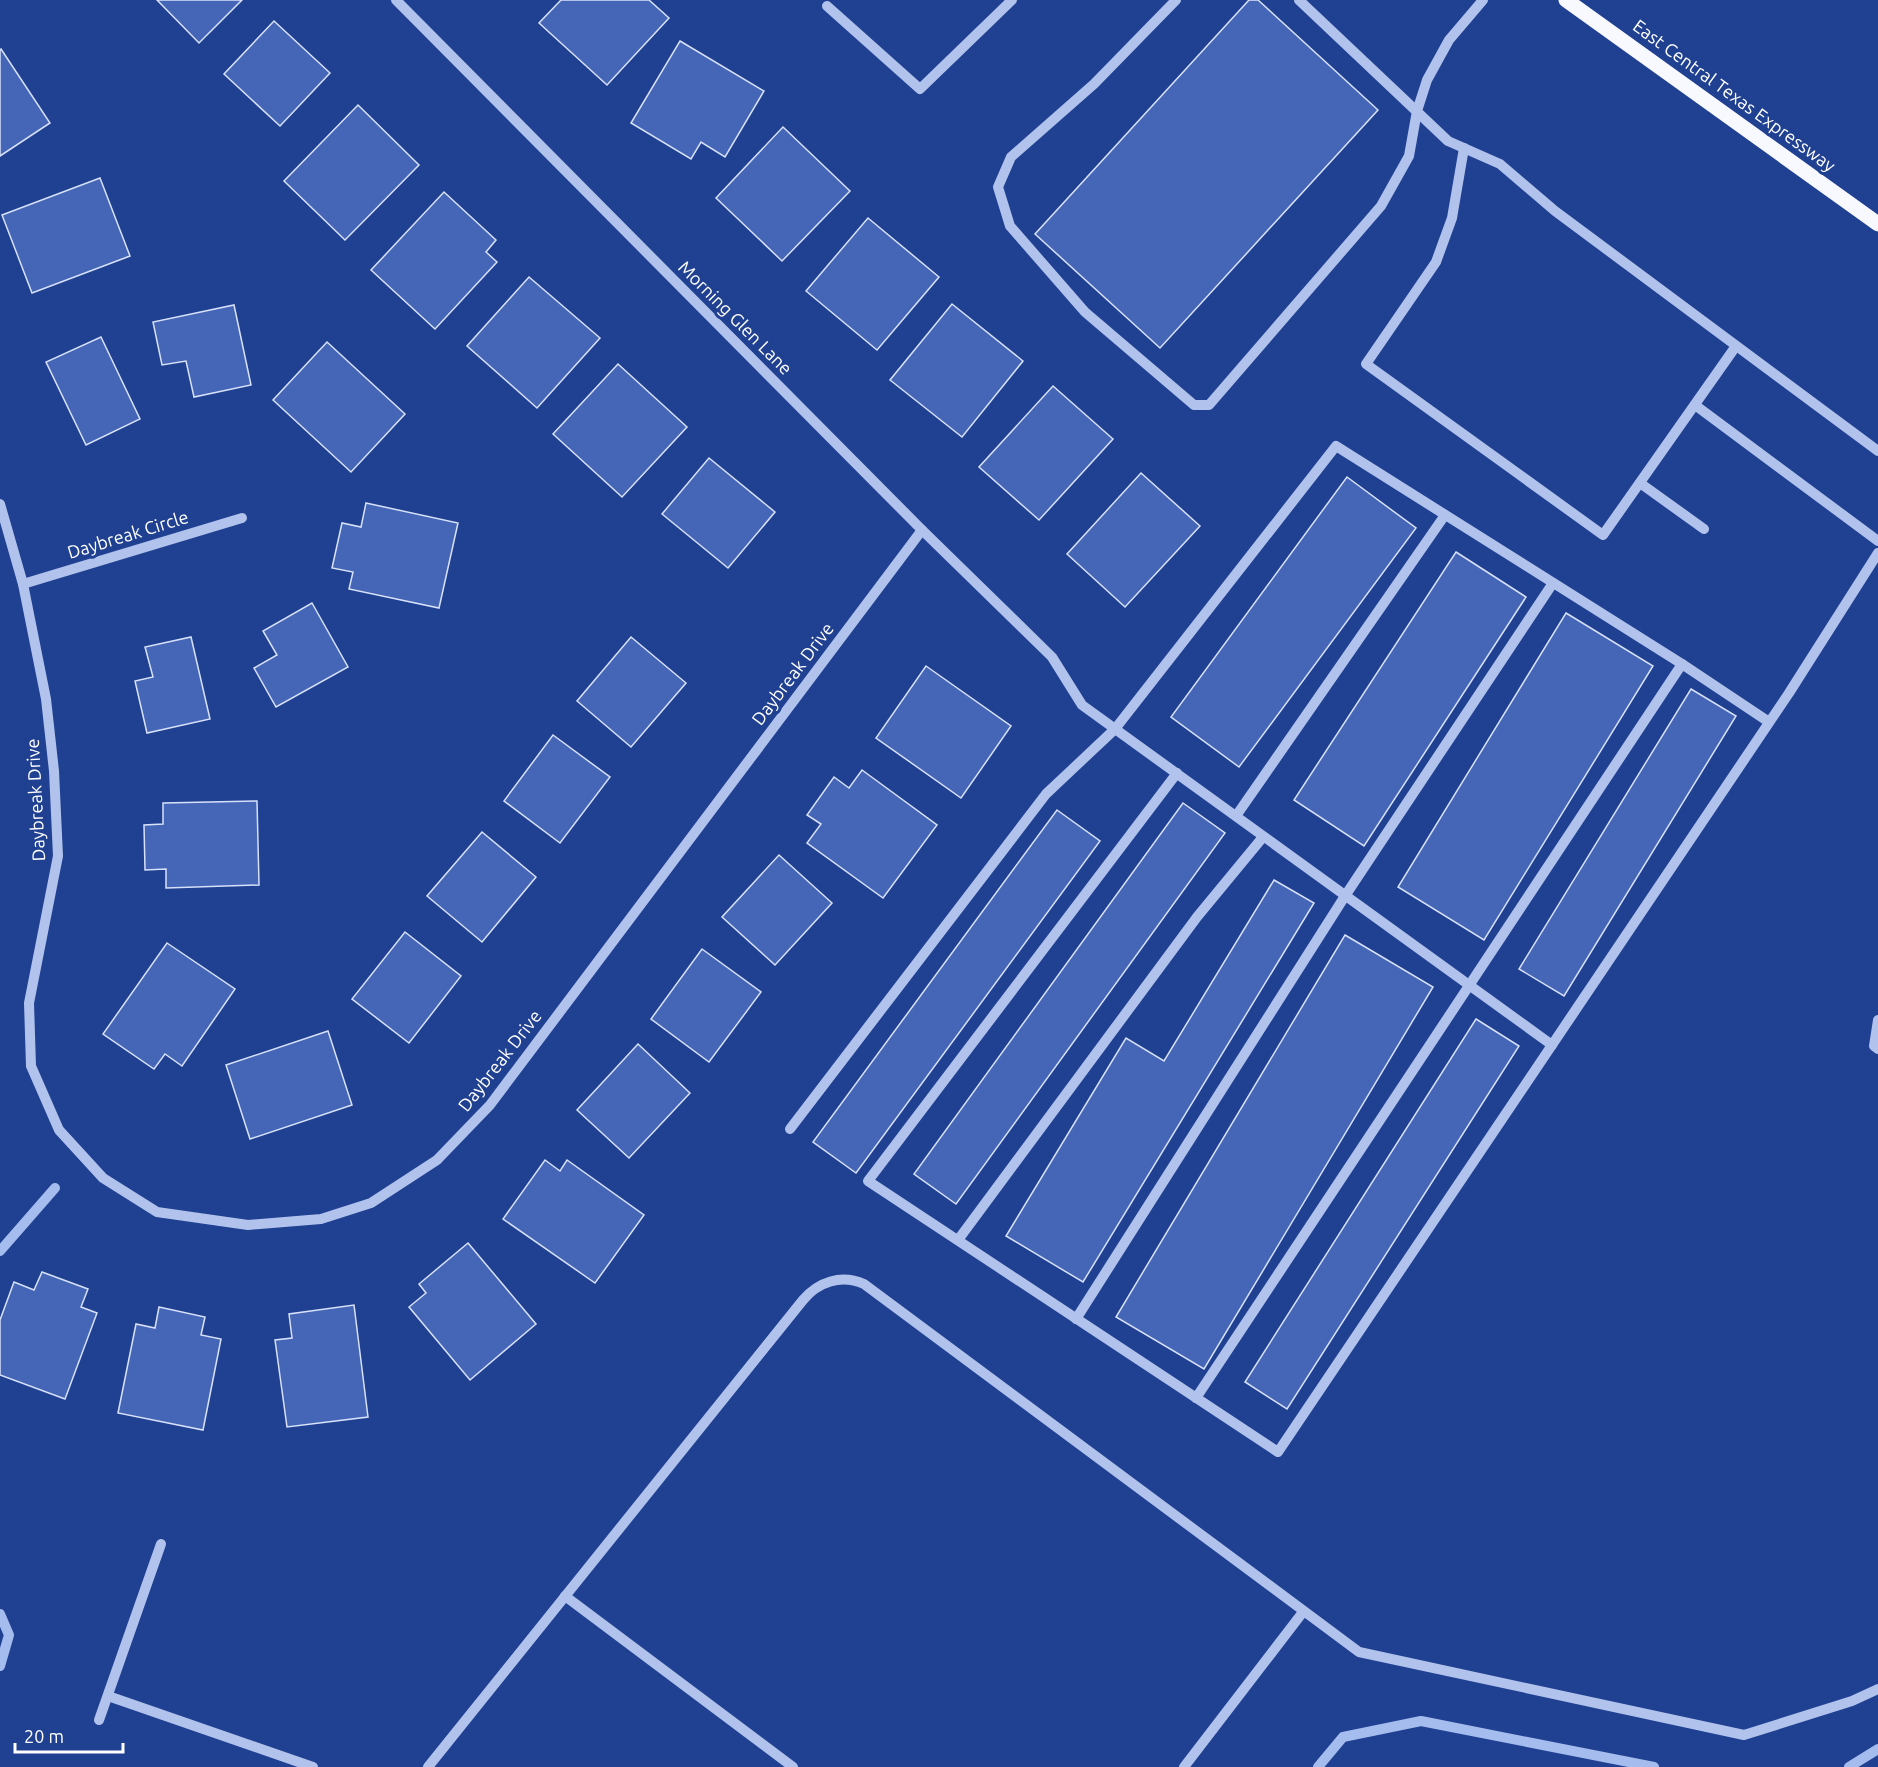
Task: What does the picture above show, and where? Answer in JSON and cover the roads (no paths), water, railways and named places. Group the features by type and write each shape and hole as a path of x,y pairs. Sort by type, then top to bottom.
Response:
{"main road":[{"name":"East Central Texas Expressway","path":"1566,0 1878,224"}],"street":[{"name":"Morning Glen Lane","path":"396,0 922,530 1052,657 1082,705 1552,1045"},
{"path":"827,2 920,89 1012,0"},
{"path":"1176,0 1094,84 1011,158 998,186 1011,226 1085,312 1194,405 1209,405 1381,206 1409,156 1417,111 1427,80 1449,40 1483,0"},
{"path":"1299,0 1448,141 1500,164 1555,212 1878,451"},
{"path":"1464,148 1452,218 1436,261 1366,364 1603,535 1736,346"},
{"path":"1695,405 1878,541"},
{"path":"790,1129 1046,794 1115,729 1336,446 1682,664 1769,722"},
{"path":"1640,483 1704,529"},
{"name":"Daybreak Drive","path":"0,504 23,584 46,699 54,771 58,856 29,1003 30,1066 58,1130 103,1178 157,1212 248,1225 321,1219 371,1203 445,1152 490,1105 922,530"},
{"path":"1236,816 1445,515"},
{"name":"Daybreak Circle","path":"23,584 242,518"},
{"path":"1177,773 868,1181 1278,1452 1769,722 1878,553"},
{"path":"1076,1319 1345,896 1552,583"},
{"path":"1196,1398 1682,664"},
{"path":"958,1240 1197,917 1263,837"},
{"path":"1878,1020 1874,1046 1878,1049"},
{"path":"428,1767 815,1286 836,1280 855,1280 864,1284 1359,1652 1744,1735 1852,1701 1878,1689"},
{"path":"99,1720 161,1544"},
{"path":"565,1596 793,1767"},
{"path":"1184,1767 1303,1612"},
{"path":"108,1696 313,1767"}],"waterway":[{"path":"0,1251 55,1188"},
{"path":"0,1614 9,1635 0,1666"},
{"path":"1318,1767 1343,1737 1421,1721 1654,1767"},
{"path":"1849,1767 1878,1749"}]}
